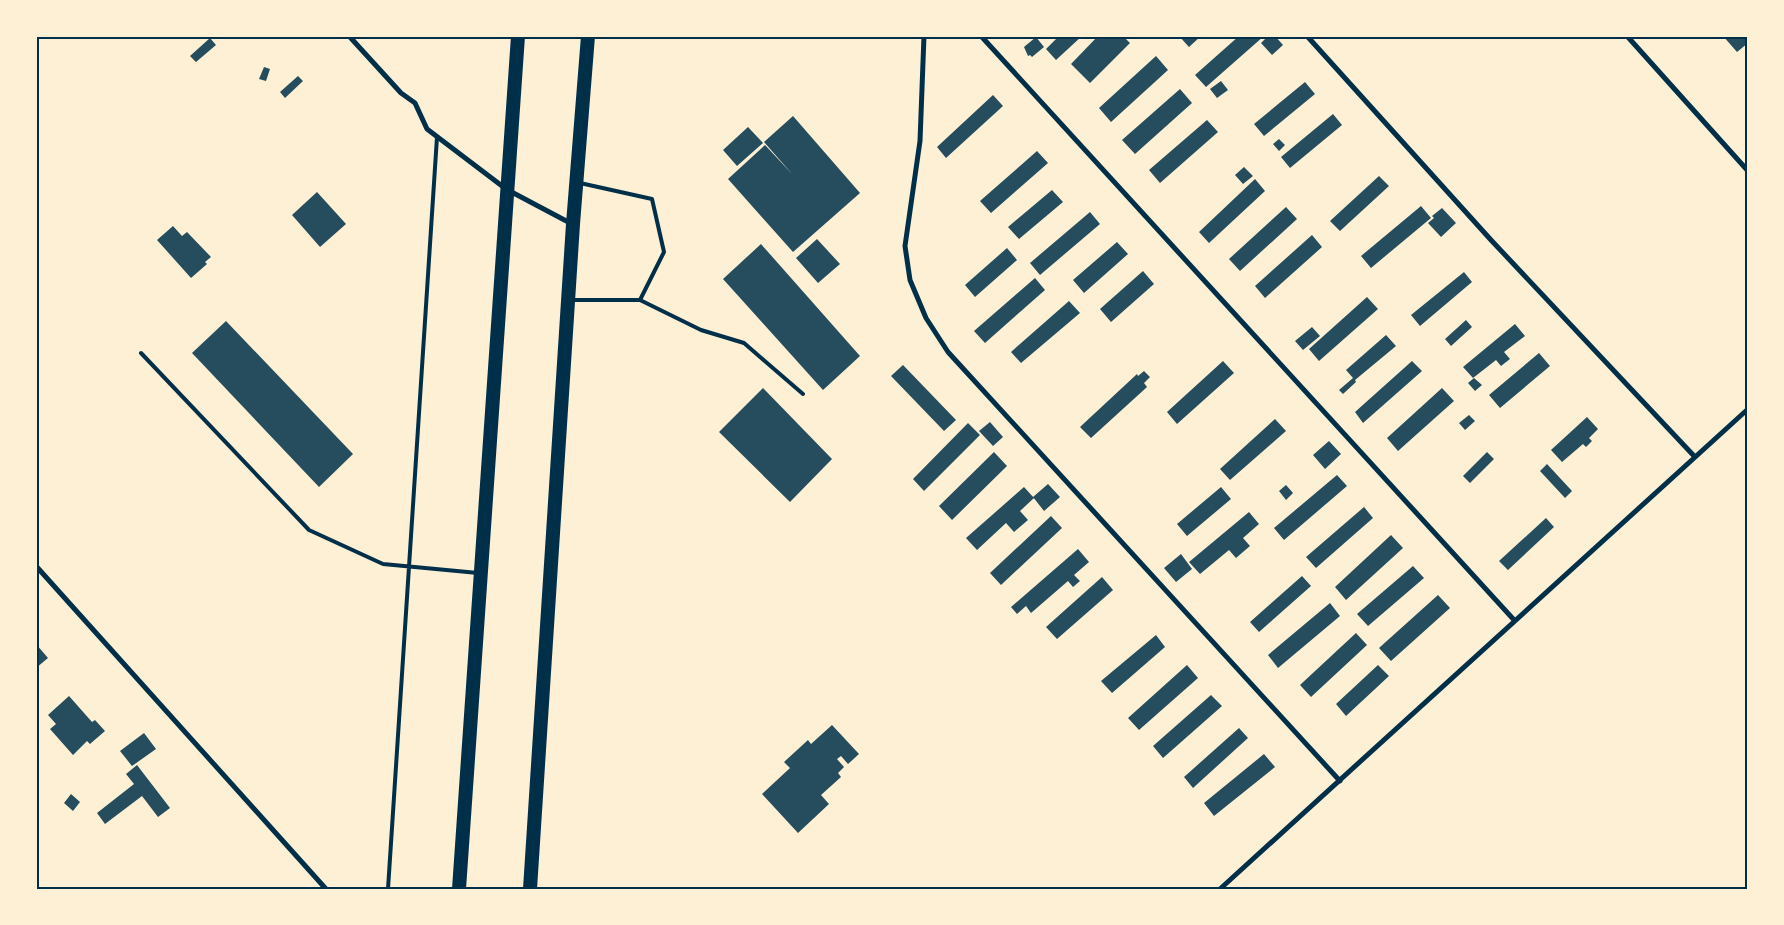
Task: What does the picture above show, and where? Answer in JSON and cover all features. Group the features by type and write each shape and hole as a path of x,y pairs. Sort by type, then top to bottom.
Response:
{"highway":[{"path":"459,889 518,36"},
{"path":"530,889 573,224 588,36"}],"street":[{"path":"349,36 401,93 415,103 426,129 506,189 573,224"},
{"path":"924,36 920,141 905,246 910,280 926,318 948,352 1340,781"},
{"path":"981,36 1515,622"},
{"path":"1307,36 1491,240 1695,458"},
{"path":"1627,36 1748,171"},
{"path":"1220,889 1748,409"},
{"path":"36,566 326,889"}],"lane":[{"path":"388,889 437,137"},
{"path":"576,182 652,199 664,252 640,300"},
{"path":"568,300 640,300 701,330 744,343 803,394"},
{"path":"141,354 309,530 382,564 481,573"}],"building":[{"path":"1059,36 1082,36 1056,60 1046,49"},
{"path":"1098,36 1123,36 1130,43 1090,83 1071,64"},
{"path":"1179,36 1201,36 1189,47"},
{"path":"1239,36 1264,36 1206,87 1195,75"},
{"path":"1268,36 1275,36 1283,45 1272,55 1261,43"},
{"path":"1723,36 1744,36 1748,43 1737,52"},
{"path":"1036,37 1044,47 1032,57 1028,56 1024,47"},
{"path":"210,38 216,45 196,62 190,56"},
{"path":"1156,56 1168,70 1111,122 1099,108"},
{"path":"264,67 270,69 266,81 259,79"},
{"path":"298,76 303,81 285,98 280,92"},
{"path":"1221,81 1228,90 1217,98 1210,89"},
{"path":"1305,82 1315,94 1264,136 1254,124"},
{"path":"1180,89 1192,103 1135,154 1122,140"},
{"path":"993,95 1003,106 946,158 937,147"},
{"path":"1333,114 1342,125 1290,168 1281,157"},
{"path":"793,116 860,193 793,252 728,179 765,145 793,175 764,142"},
{"path":"1207,120 1218,132 1160,183 1149,170"},
{"path":"748,127 763,143 737,166 723,150"},
{"path":"1279,139 1285,145 1279,151 1273,144"},
{"path":"1037,151 1048,163 991,213 980,201"},
{"path":"1244,167 1253,176 1243,184 1235,175"},
{"path":"1379,176 1389,186 1340,231 1330,221"},
{"path":"1255,179 1265,191 1209,243 1199,232"},
{"path":"1052,190 1063,202 1019,239 1008,227"},
{"path":"317,192 346,224 320,247 292,215"},
{"path":"1421,206 1431,218 1371,268 1361,256"},
{"path":"1286,207 1297,219 1240,271 1229,259"},
{"path":"1442,208 1456,223 1441,237 1428,223 1434,218 1432,216"},
{"path":"1090,212 1100,224 1040,275 1030,263"},
{"path":"173,226 182,236 187,232 211,257 205,262 207,264 191,278 157,240"},
{"path":"1312,235 1322,247 1265,298 1255,286"},
{"path":"817,239 840,264 818,283 796,258"},
{"path":"1117,242 1128,254 1084,293 1073,280"},
{"path":"761,244 860,356 823,390 723,279"},
{"path":"1007,248 1017,260 975,297 965,285"},
{"path":"1143,271 1154,284 1111,322 1100,309"},
{"path":"1464,272 1472,282 1420,326 1411,315"},
{"path":"1035,278 1045,290 985,343 974,331"},
{"path":"1367,297 1378,309 1319,361 1309,349"},
{"path":"1069,301 1080,313 1021,363 1011,352"},
{"path":"1466,320 1472,327 1451,346 1445,339"},
{"path":"226,321 353,454 319,487 192,353"},
{"path":"1515,324 1525,336 1504,352 1510,359 1501,366 1496,360 1473,378 1463,367"},
{"path":"1312,327 1320,336 1303,350 1295,341"},
{"path":"1386,335 1396,346 1355,380 1356,382 1343,394 1339,390 1353,378 1346,370"},
{"path":"1539,353 1550,366 1500,408 1489,395"},
{"path":"1223,361 1234,373 1177,424 1167,412"},
{"path":"1412,361 1422,371 1363,423 1355,412"},
{"path":"903,365 956,420 944,431 891,376"},
{"path":"1144,371 1150,377 1144,383 1147,387 1091,438 1080,427 1137,374 1138,376"},
{"path":"1474,378 1482,385 1475,391 1468,383"},
{"path":"763,388 832,459 790,502 719,432"},
{"path":"1442,388 1454,401 1398,451 1387,438"},
{"path":"1469,415 1475,421 1465,430 1459,423"},
{"path":"1587,417 1598,429 1589,438 1592,441 1586,447 1583,444 1562,462 1551,450"},
{"path":"1275,419 1286,431 1230,480 1220,469"},
{"path":"990,422 1003,437 993,446 979,431"},
{"path":"968,423 980,435 924,491 913,479"},
{"path":"1329,441 1341,454 1325,469 1313,455"},
{"path":"994,452 1007,466 952,520 939,506"},
{"path":"1487,452 1494,459 1470,483 1463,476"},
{"path":"1547,464 1572,491 1565,498 1540,471"},
{"path":"1337,475 1347,486 1284,540 1274,528"},
{"path":"1048,484 1060,497 1044,511 1033,497"},
{"path":"1286,485 1293,493 1286,500 1279,491"},
{"path":"1024,487 1034,498 1020,511 1028,520 1014,532 1006,523 977,550 966,538"},
{"path":"1221,487 1231,499 1187,536 1177,524"},
{"path":"1364,507 1373,518 1316,568 1306,557"},
{"path":"1249,512 1259,524 1243,538 1250,546 1236,558 1229,550 1200,574 1189,562"},
{"path":"1051,516 1062,528 1001,585 990,573"},
{"path":"1546,518 1554,527 1508,570 1499,561"},
{"path":"1391,535 1403,548 1346,600 1335,587"},
{"path":"1078,549 1089,562 1074,575 1080,581 1073,587 1068,581 1031,613 1026,606 1017,614 1011,607"},
{"path":"1181,554 1192,569 1176,582 1164,568"},
{"path":"1413,566 1424,578 1368,626 1357,614"},
{"path":"1302,576 1311,586 1259,632 1250,622"},
{"path":"1102,577 1113,590 1057,639 1046,627"},
{"path":"1438,595 1450,608 1391,661 1379,648"},
{"path":"1330,603 1340,616 1278,668 1268,655"},
{"path":"1356,633 1367,645 1311,697 1300,685"},
{"path":"1156,635 1165,647 1112,693 1101,681"},
{"path":"36,644 48,658 36,668"},
{"path":"1187,665 1198,678 1139,730 1128,718"},
{"path":"1378,665 1389,676 1346,716 1336,704"},
{"path":"1211,695 1222,706 1163,758 1153,746"},
{"path":"69,696 92,722 95,720 105,731 90,744 87,741 73,755 50,729 56,724 48,715"},
{"path":"832,725 859,754 848,764 841,756 837,759 844,767 838,773 841,777 821,795 829,804 798,833 762,794 790,768 784,762 808,740 811,744"},
{"path":"1239,728 1248,738 1193,788 1184,777"},
{"path":"144,733 156,749 132,766 120,751"},
{"path":"1264,754 1275,767 1214,816 1204,803"},
{"path":"137,765 170,808 158,817 142,796 105,824 97,813 134,784 126,774"},
{"path":"71,794 80,802 73,811 64,803"}]}
